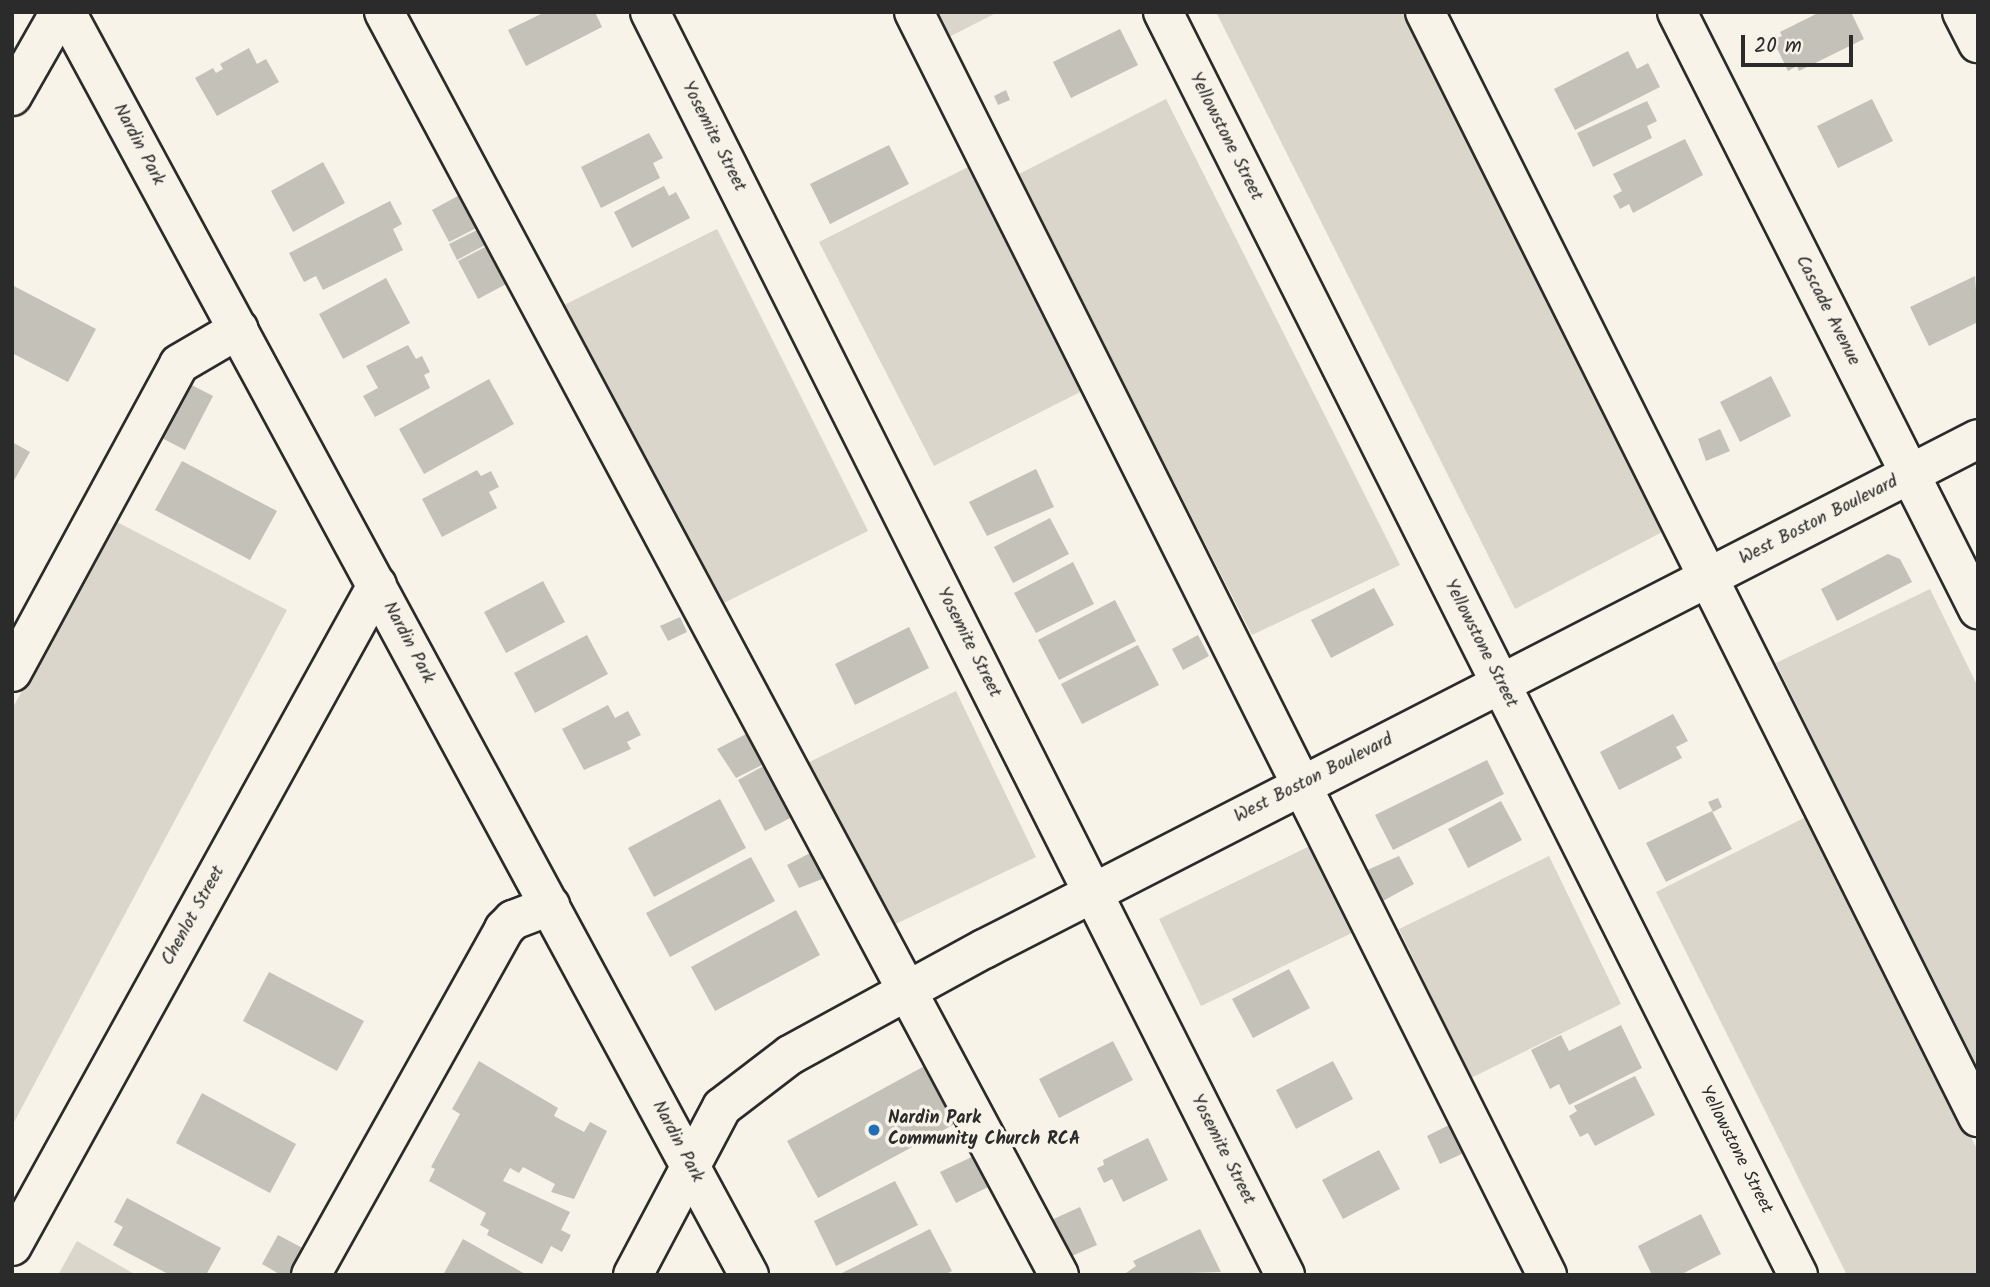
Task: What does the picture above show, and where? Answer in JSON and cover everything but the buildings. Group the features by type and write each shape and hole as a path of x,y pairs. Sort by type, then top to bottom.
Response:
{"street":[{"path":"12,96 60,12"},
{"name":"Nardin Park","path":"66,12 748,1275"},
{"path":"384,12 1059,1275"},
{"name":"Yosemite Street","path":"650,12 1285,1275"},
{"path":"914,12 1546,1275"},
{"name":"Yellowstone Street","path":"1163,12 1798,1275"},
{"path":"1425,12 1978,1117"},
{"name":"Cascade Avenue","path":"1677,12 1978,609"},
{"path":"1962,12 1978,43"},
{"path":"12,672 179,363 239,330"},
{"name":"West Boston Boulevard","path":"633,1275 722,1107 764,1072 906,991 1093,892 1978,439"},
{"name":"Chenlot Street","path":"12,1246 377,585"},
{"path":"312,1275 504,929 513,920 550,906"}],"shaded area":[{"path":"934,12 998,12 947,38"},
{"path":"1216,12 1403,12 1668,529 1515,609"},
{"path":"1166,99 1400,565 1252,635 1017,175"},
{"path":"974,164 1086,389 934,466 819,242"},
{"path":"717,229 868,531 720,605 562,306"},
{"path":"115,521 287,610 12,1126 12,709"},
{"path":"1930,589 1978,687 1978,1075 1776,663"},
{"path":"956,691 1036,857 879,932 799,767"},
{"path":"1810,815 1978,1151 1978,1275 1847,1275 1656,892"},
{"path":"1314,844 1356,931 1201,1006 1159,919"},
{"path":"1549,856 1621,1004 1471,1078 1399,929"},
{"path":"77,1241 136,1275 58,1275"}],"place":[{"name":"Nardin Park Community Church RCA","path":"874,1130"}]}
